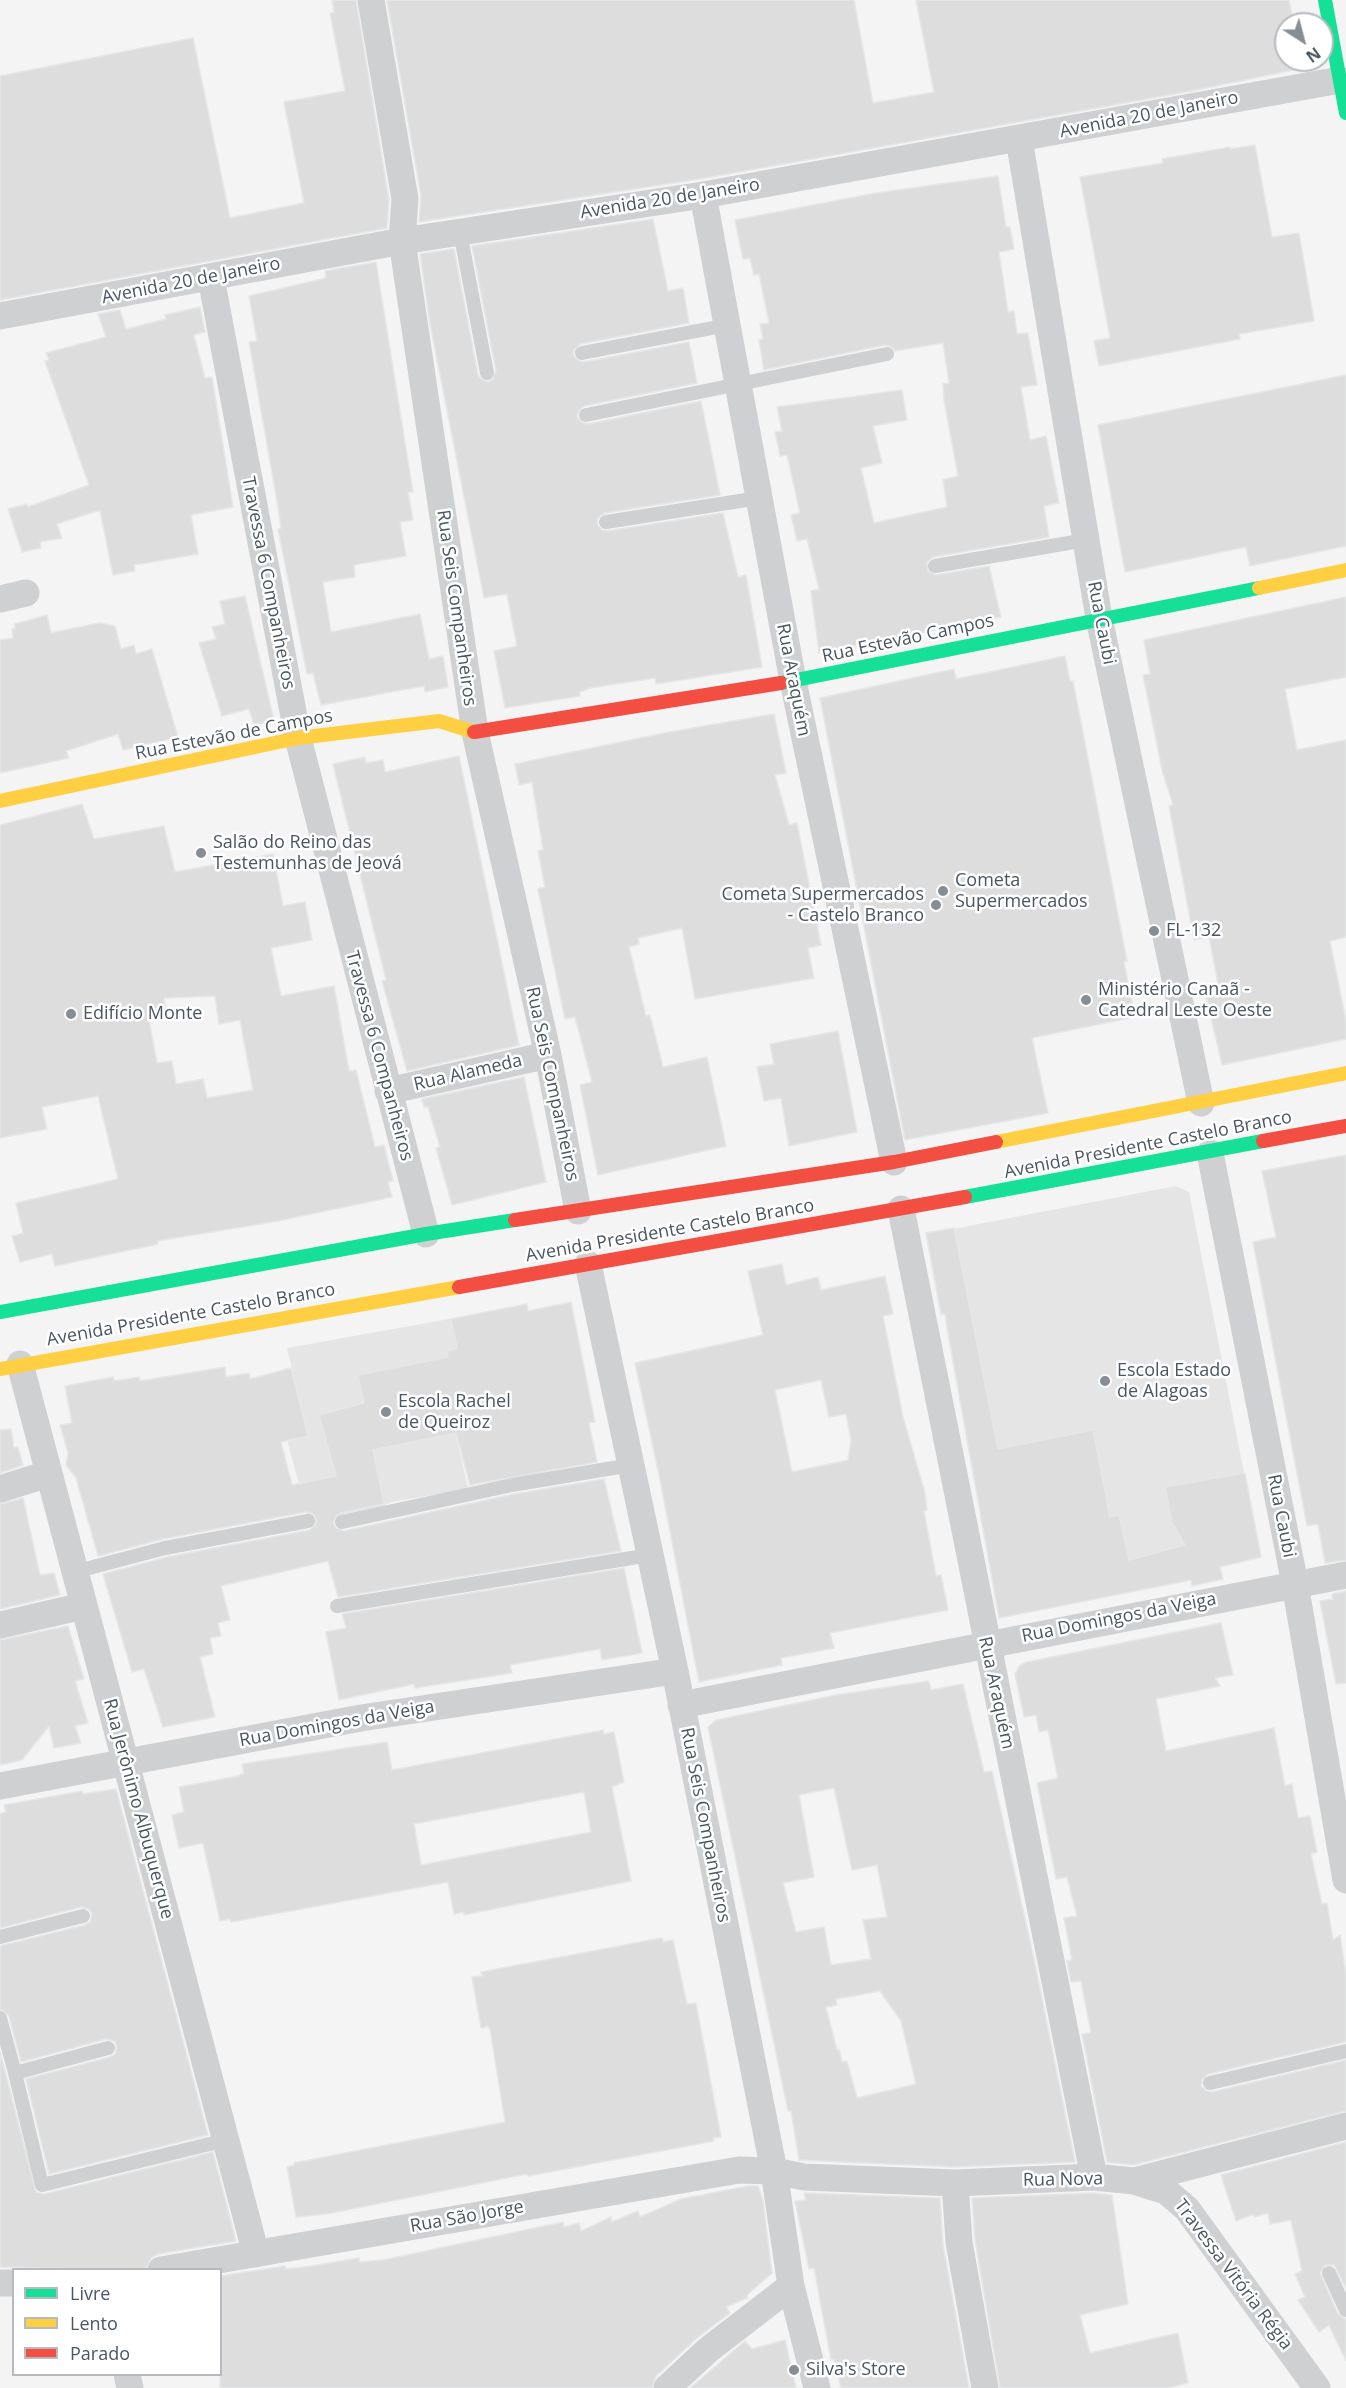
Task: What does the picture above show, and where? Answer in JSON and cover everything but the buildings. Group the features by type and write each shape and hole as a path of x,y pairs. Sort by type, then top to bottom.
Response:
{"main road":[{"path":"1325,0 1338,29 1340,80 1346,113"},
{"name":"Rua Estevão Campos","path":"475,732 793,681 1346,570"},
{"name":"Rua Estevão de Campos","path":"0,801 298,738 439,721 475,732"},
{"name":"Avenida Presidente Castelo Branco","path":"0,1312 426,1234 894,1162 1346,1073"},
{"name":"Avenida Presidente Castelo Branco","path":"10,1366 901,1209 1346,1126"}],"street":[{"name":"Rua Seis Companheiros","path":"371,0 405,199 402,241 475,732 548,1055 578,1211"},
{"name":"Avenida 20 de Janeiro","path":"0,316 402,241 704,195 1340,80"},
{"name":"Rua Caubi","path":"1019,139 1099,618 1201,1103"},
{"name":"Rua Araquém","path":"704,195 793,681 894,1162"},
{"name":"Travessa 6 Companheiros","path":"211,278 298,738 426,1234"},
{"path":"0,599 27,593"},
{"name":"Rua Alameda","path":"388,1091 548,1055"},
{"name":"Rua Caubi","path":"1210,1153 1295,1584 1346,1880"},
{"name":"Rua Araquém","path":"901,1209 1094,2177"},
{"name":"Rua Seis Companheiros","path":"588,1264 675,1671 774,2171 791,2286 818,2388"},
{"name":"Rua Jerônimo Albuquerque","path":"10,1366 48,1474 124,1763 155,1867 256,2254"},
{"path":"0,1489 48,1474"},
{"name":"Rua Domingos da Veiga","path":"681,1705 1346,1575"},
{"path":"0,1625 83,1606"},
{"name":"Rua Domingos da Veiga","path":"0,1786 361,1718 675,1671"},
{"name":"Rua Nova","path":"774,2171 804,2177 955,2183 1094,2177 1134,2181 1346,2126"},
{"name":"Rua São Jorge","path":"173,2268 739,2170 774,2171"},
{"name":"Travessa Vitória Régia","path":"1134,2181 1166,2191 1187,2209 1317,2388"},
{"path":"955,2183 959,2242 986,2388"},
{"path":"667,2388 708,2350 791,2286"}],"lane":[{"path":"460,232 487,373"},
{"path":"582,352 728,325"},
{"path":"586,415 887,354"},
{"path":"606,522 759,498"},
{"path":"935,566 1086,540"},
{"path":"342,1522 512,1485 631,1465"},
{"path":"74,1572 165,1548 308,1521"},
{"path":"337,1606 650,1555"},
{"path":"0,1937 83,1916"},
{"path":"0,2018 42,2185 226,2140"},
{"path":"15,2073 108,2048"},
{"path":"1210,2084 1346,2051"},
{"path":"1329,2273 1346,2310"}],"shaded area":[{"name":"Escola Estado de Alagoas","path":"1176,1186 1189,1192 1256,1534 1025,1589 953,1229"},
{"name":"Escola Rachel de Queiroz","path":"516,1307 452,1418 468,1489 385,1503 385,1510 310,1524 287,1440 308,1434 287,1348"}],"traffic: fast":[{"path":"1325,0 1346,113"},
{"path":"781,683 1259,588"},
{"path":"965,1197 1263,1141"},
{"path":"0,1312 426,1234 515,1220"}],"traffic: slow":[{"path":"1259,588 1346,570"},
{"path":"0,801 298,738 439,721 474,732"},
{"path":"996,1142 1346,1073"},
{"path":"0,1369 459,1287"}],"traffic: jam":[{"path":"474,732 781,683"},
{"path":"1263,1141 1346,1126"},
{"path":"515,1220 894,1162 996,1142"},
{"path":"459,1287 965,1197"}],"place":[{"name":"Salão do Reino das Testemunhas de Jeová","path":"201,853"},
{"name":"Cometa Supermercados","path":"943,891"},
{"name":"Cometa Supermercados - Castelo Branco","path":"936,905"},
{"name":"FL-132","path":"1154,931"},
{"name":"Ministério Canaã - Catedral Leste Oeste","path":"1086,1000"},
{"name":"Edifício Monte","path":"71,1014"},
{"name":"Escola Estado de Alagoas","path":"1105,1381"},
{"name":"Escola Rachel de Queiroz","path":"386,1412"},
{"name":"Silva's Store","path":"794,2370"}]}
